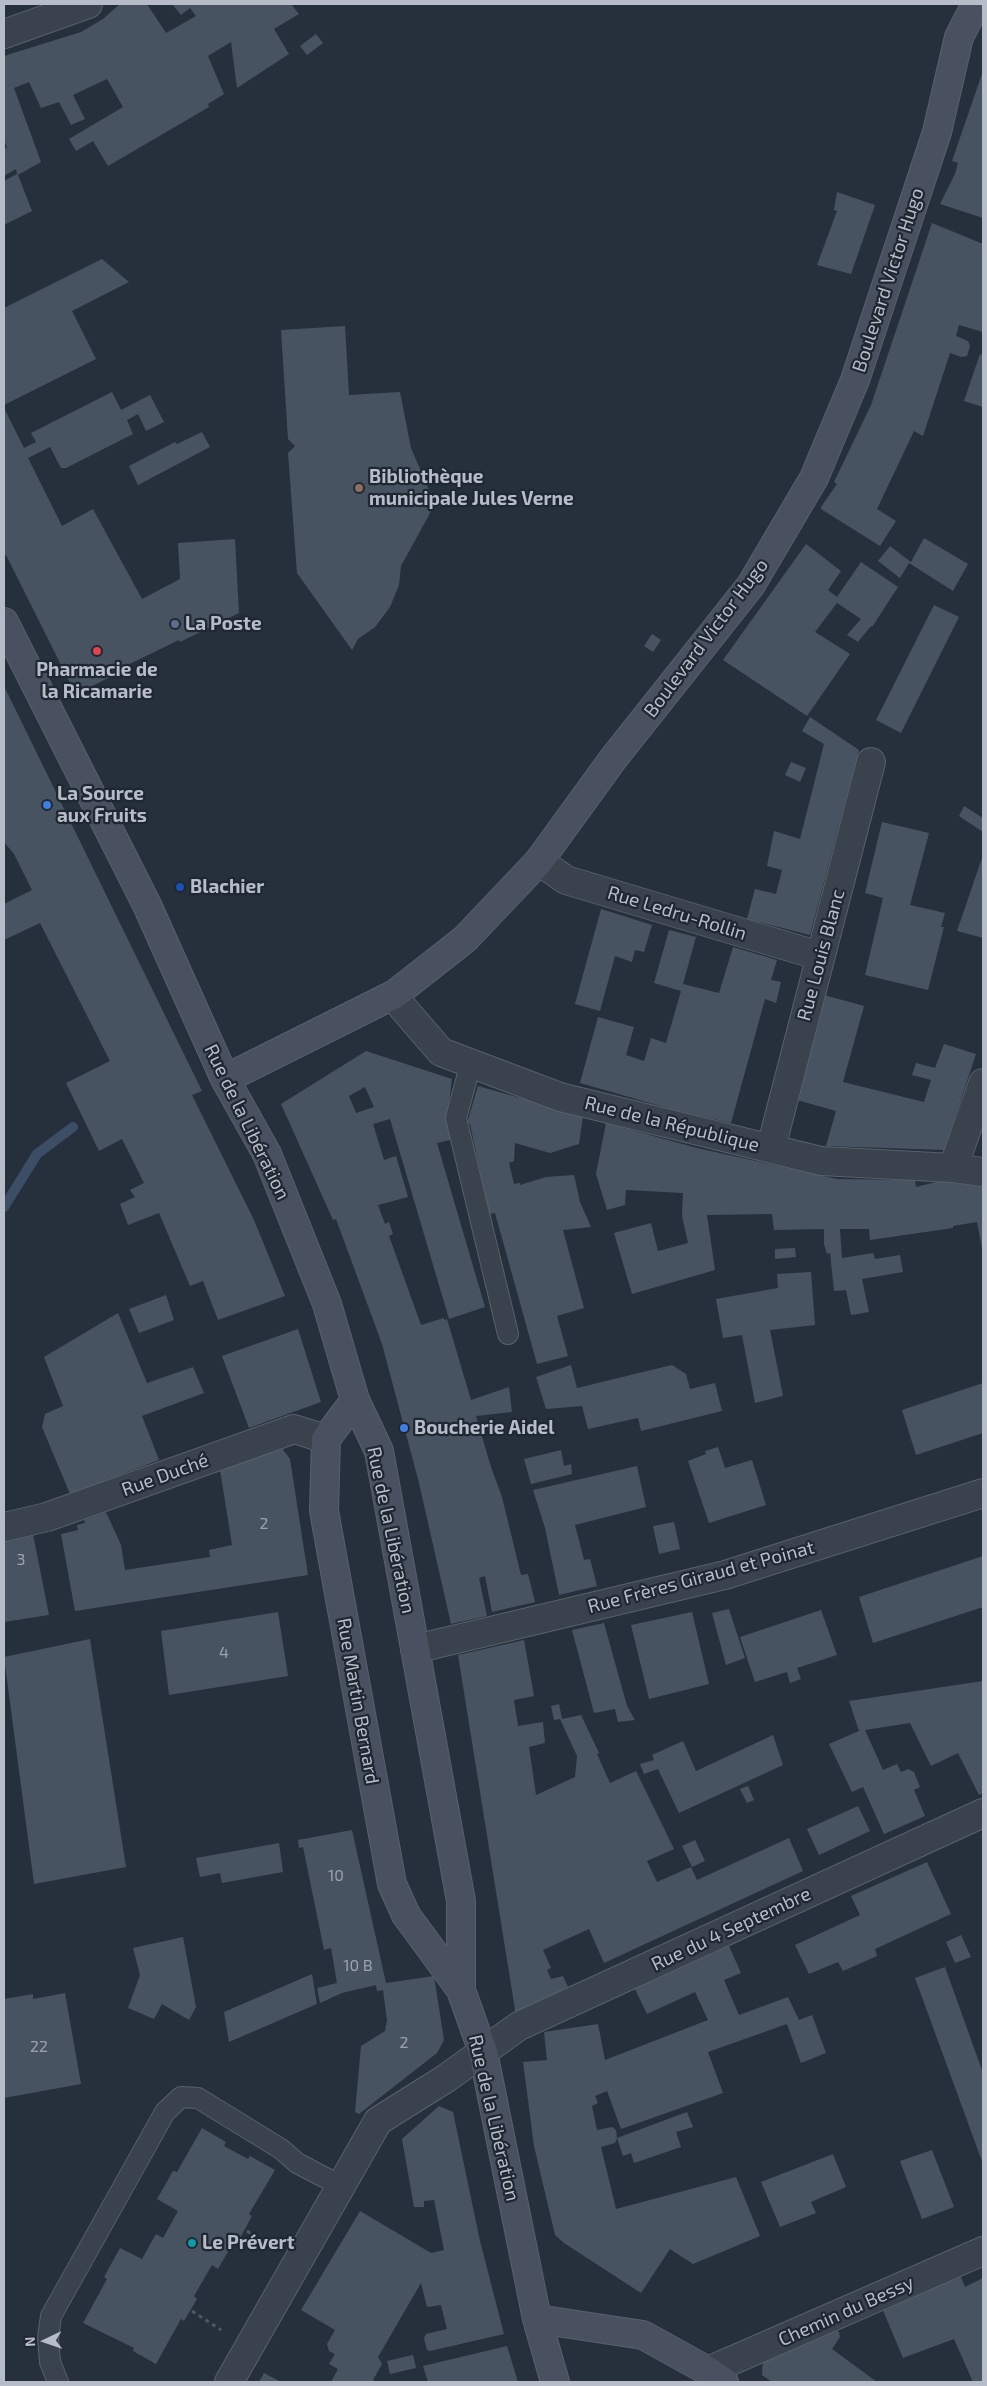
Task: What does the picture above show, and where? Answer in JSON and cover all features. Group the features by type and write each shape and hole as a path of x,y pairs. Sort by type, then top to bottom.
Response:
{"main road":[{"name":"Boulevard Victor Hugo","path":"225,1078 395,994 465,939 539,861 613,759 750,585 814,478 855,380 937,132 959,37 976,4"},
{"name":"Rue de la Libération","path":"4,622 147,905 225,1078 267,1154 327,1304 354,1400 379,1451 461,1901 460,1990 482,2052 537,2319 555,2382"},
{"path":"326,1439 354,1400"},
{"name":"Rue Martin Bernard","path":"326,1439 324,1510 392,1884 406,1915 460,1990"},
{"path":"537,2319 643,2335 716,2377"}],"street":[{"path":"4,34 88,4"},
{"name":"Rue Louis Blanc","path":"771,1148 871,762"},
{"name":"Rue Ledru-Rollin","path":"539,861 566,880 820,956"},
{"name":"Rue de la République","path":"395,994 403,1008 441,1052 560,1096 821,1161 954,1168 983,1172"},
{"path":"954,1168 983,1083"},
{"name":"Rue Duché","path":"4,1527 47,1517 294,1429 326,1439"},
{"name":"Rue Frères Giraud et Poinat","path":"415,1650 725,1574 983,1493"},
{"name":"Rue du 4 Septembre","path":"229,2382 378,2121 445,2079 519,2026 983,1813"},
{"name":"Chemin du Bessy","path":"716,2377 983,2251"}],"lane":[{"path":"471,1063 456,1118 508,1334"},
{"path":"58,2382 50,2362 48,2338 51,2316 166,2112 180,2097 198,2098 281,2149 297,2163 341,2186"}],"path":[{"path":"247,2231 272,2247"},
{"path":"192,2311 222,2332"}],"building":[{"path":"120,4 147,4 166,33 196,16 190,8 181,15 172,4 291,4 299,14 274,29 289,54 237,88 231,42 208,56 224,94 208,104 209,107 108,166 93,141 76,151 69,139 123,107 107,79 73,95 85,119 71,125 59,102 41,108 29,82 14,88 41,162 18,175 32,211 4,225 4,181 17,174 16,169 4,176 4,149 7,148 4,139 4,56 81,32 103,19"},
{"path":"316,34 323,43 307,55 300,46"},
{"path":"983,71 983,218 940,204 955,174 958,163 952,161"},
{"path":"837,192 875,205 851,274 817,265 837,211 834,210"},
{"path":"932,223 983,244 983,332 959,325 956,336 968,341 970,346 967,356 961,357 950,353 923,436 914,431 877,509 896,521 880,546 821,509 821,507 837,484 834,482 871,405"},
{"path":"102,259 129,282 72,311 96,359 4,405 4,308"},
{"name":"Bibliothèque municipale Jules Verne","path":"345,326 349,395 400,392 411,448 435,504 401,566 399,585 390,607 375,627 358,639 352,650 297,573 288,453 295,446 288,439 281,330"},
{"path":"980,354 983,355 983,407 964,401"},
{"path":"112,392 121,410 150,395 164,422 146,431 138,414 127,420 133,434 66,468 61,468 50,447 28,458 62,526 93,509 142,599 180,579 178,543 235,539 239,613 111,673 112,676 86,689 70,683 6,555 4,557 4,408 24,448 36,442 31,433"},
{"path":"202,432 210,447 138,485 129,466 175,442 177,444"},
{"path":"924,538 968,564 953,591 909,563 900,578 878,561 890,546 911,562"},
{"path":"806,544 841,571 828,590 837,597 861,562 898,587 872,627 858,642 847,635 861,619 837,603 815,632 850,654 807,716 723,660"},
{"path":"934,605 959,617 901,733 876,720"},
{"path":"652,634 661,640 653,652 644,646"},
{"path":"4,686 202,1091 192,1095 254,1220 285,1296 218,1320 203,1281 190,1286 159,1213 128,1225 120,1204 135,1197 130,1190 144,1183 122,1139 99,1151 66,1083 110,1061 40,923 4,940 4,904 32,890 14,854 4,842"},
{"path":"810,717 859,750 810,935 747,919 755,889 776,894 782,870 767,866 774,831 800,839 824,744 802,731"},
{"path":"791,762 806,768 800,782 785,775"},
{"path":"964,806 983,818 983,832 959,816"},
{"path":"882,822 929,833 910,905 945,913 941,927 944,927 928,990 865,975 883,898 865,893"},
{"path":"983,855 983,938 957,931"},
{"path":"601,909 652,925 644,952 635,950 632,962 615,956 600,1011 575,1004"},
{"path":"669,930 696,937 683,984 719,993 733,947 777,960 771,980 781,982 776,1003 765,999 731,1123 678,1111 580,1083 598,1017 634,1027 626,1055 644,1061 651,1038 666,1043 681,991 654,983"},
{"path":"824,995 864,1006 843,1082 924,1102 931,1080 912,1075 916,1063 935,1068 944,1044 976,1054 944,1150 826,1146 836,1111 797,1100"},
{"path":"366,1051 452,1079 448,1111 450,1140 437,1143 485,1307 449,1319 390,1119 373,1124 384,1160 396,1156 408,1197 378,1205 385,1224 389,1222 393,1234 389,1236 421,1325 444,1318 444,1320 447,1319 471,1400 509,1387 512,1412 476,1416 502,1497 521,1575 528,1574 535,1602 492,1612 485,1576 479,1578 487,1616 451,1624 419,1483 382,1344 336,1219 333,1220 281,1104","holes":["365,1087 374,1107 356,1113 349,1096"]},
{"path":"478,1086 583,1116 579,1144 550,1153 515,1143 514,1161 509,1163 514,1184 520,1183 520,1185 546,1177 574,1175 580,1202 591,1227 563,1230 584,1308 557,1316 568,1356 537,1364 495,1213 489,1214 470,1124 467,1123"},
{"path":"606,1123 697,1148 837,1179 915,1180 916,1187 944,1180 983,1184 983,1253 977,1222 953,1226 953,1228 870,1240 869,1229 840,1229 842,1258 873,1253 875,1259 900,1255 903,1272 862,1279 869,1312 851,1315 846,1290 834,1291 830,1253 827,1254 824,1244 824,1229 774,1230 772,1214 707,1215 715,1270 632,1294 614,1233 651,1223 658,1251 688,1243 682,1216 683,1193 626,1190 625,1205 607,1210 596,1174"},
{"path":"795,1248 796,1257 775,1259 775,1249"},
{"path":"811,1272 815,1325 770,1330 783,1396 755,1403 742,1335 723,1338 716,1299 778,1288 777,1274"},
{"path":"166,1295 174,1320 139,1333 129,1309"},
{"path":"118,1313 147,1383 193,1367 204,1393 142,1416 159,1460 70,1494 42,1427 45,1414 63,1406 44,1357"},
{"path":"298,1329 321,1402 249,1428 222,1356"},
{"path":"571,1365 577,1388 672,1365 686,1374 690,1389 715,1383 722,1411 641,1431 638,1418 588,1429 582,1406 546,1409 536,1377"},
{"path":"983,1383 983,1433 916,1455 902,1410"},
{"path":"281,1447 290,1459 308,1575 75,1611 61,1534 78,1530 77,1525 85,1523 84,1520 106,1512 121,1545 125,1570 210,1557 209,1550 232,1545 220,1470"},
{"path":"718,1447 725,1468 752,1460 766,1505 709,1523 688,1461 706,1454 705,1451"},
{"path":"561,1450 564,1466 571,1464 572,1474 531,1484 524,1459"},
{"path":"637,1466 646,1507 575,1525 584,1560 590,1559 597,1586 559,1595 545,1528 533,1490"},
{"path":"674,1522 680,1549 659,1554 653,1526"},
{"path":"33,1534 49,1615 4,1622 4,1540"},
{"path":"983,1556 983,1607 873,1643 859,1597"},
{"path":"729,1609 745,1658 726,1665 712,1613"},
{"path":"821,1610 837,1655 797,1668 801,1679 790,1683 787,1672 755,1682 740,1637"},
{"path":"278,1612 288,1676 169,1695 161,1631"},
{"path":"692,1612 709,1684 649,1699 631,1625"},
{"path":"604,1623 627,1706 635,1720 618,1722 615,1709 594,1713 572,1630"},
{"path":"90,1639 126,1867 34,1884 4,1657"},
{"path":"524,1640 534,1696 514,1700 518,1726 543,1722 545,1743 529,1747 536,1795 575,1777 577,1756 560,1719 554,1720 551,1706 559,1704 562,1719 581,1715 599,1753 597,1754 610,1783 636,1771 674,1849 647,1861 657,1882 691,1867 697,1880 789,1838 803,1871 604,1963 589,1929 543,1950 551,1968 547,1970 551,1979 563,1976 570,1991 516,2016 458,1655"},
{"path":"983,1681 983,1793 979,1795 958,1753 931,1766 910,1723 865,1730 883,1770 897,1764 901,1772 908,1769 914,1772 920,1787 914,1790 925,1816 884,1834 863,1787 852,1792 829,1744 859,1731 849,1701"},
{"path":"773,1735 783,1765 679,1813 658,1769 644,1774 640,1764 654,1760 652,1755 683,1741 696,1771"},
{"path":"748,1786 754,1800 747,1803 740,1789"},
{"path":"858,1806 870,1831 819,1855 807,1829"},
{"path":"352,1830 386,1983 434,1976 444,2040 437,2053 359,2114 355,2112 361,2046 385,2031 387,2020 383,1990 377,1991 376,1985 342,1993 320,2003 317,1988 337,1983 331,1948 324,1950 303,1847 299,1848 298,1840"},
{"path":"695,1840 705,1861 692,1867 682,1846"},
{"path":"279,1843 283,1872 222,1883 220,1873 200,1877 196,1858"},
{"path":"927,1862 951,1914 875,1949 877,1956 843,1971 838,1962 809,1974 795,1945 860,1915 851,1896"},
{"path":"961,1935 971,1957 955,1963 946,1942"},
{"path":"183,1937 196,2007 189,2020 162,2004 154,2019 128,2008 140,1975 133,1948"},
{"path":"729,1946 741,1973 724,1980 739,2015 788,1997 799,2020 812,2015 826,2053 801,2063 787,2024 708,2052 723,2093 621,2129 607,2091 595,2096 598,2103 592,2106 597,2130 612,2127 616,2130 617,2138 615,2143 601,2147 616,2209 736,2177 760,2236 693,2264 670,2249 641,2293 564,2243 555,2235 534,2146 523,2062 547,2060 544,2032 598,2024 605,2060 708,2020 695,1992 647,2014 635,1989"},
{"path":"945,1967 983,2073 983,2164 915,1978"},
{"path":"312,1974 317,2004 229,2042 224,2012"},
{"path":"65,1993 81,2084 4,2098 4,1999 33,1994 33,1999"},
{"path":"439,2106 453,2112 480,2241 504,2334 430,2351 427,2350 424,2338 426,2334 447,2329 441,2305 427,2307 421,2283 378,2357 382,2364 373,2380 376,2382 331,2382 338,2369 329,2364 335,2354 329,2351 327,2344 335,2330 301,2310 360,2211 431,2253 444,2250 434,2200 424,2201 424,2207 414,2207 402,2139"},
{"path":"687,2112 693,2127 676,2132 681,2147 634,2163 631,2153 623,2156 617,2138"},
{"name":"Le Prévert","path":"202,2128 226,2142 224,2146 248,2159 250,2156 275,2170 249,2214 252,2216 240,2238 237,2236 218,2269 212,2265 194,2296 197,2299 184,2321 181,2319 156,2364 133,2351 134,2348 83,2323 107,2279 104,2277 120,2248 142,2259 156,2234 163,2238 178,2211 157,2199 173,2171 177,2172"},
{"path":"932,2150 954,2207 922,2219 900,2161"},
{"path":"833,2154 846,2187 811,2202 816,2213 780,2227 761,2182"},
{"path":"960,2275 965,2287 983,2278 983,2382 973,2382 954,2339 903,2358 882,2308"},
{"path":"834,2329 839,2332 840,2337 832,2349 877,2382 772,2382 762,2375 763,2359"},
{"path":"507,2346 518,2382 428,2382 423,2366"},
{"path":"413,2355 416,2368 390,2374 387,2361"},
{"path":"264,2373 281,2382 259,2382"}],"waterway":[{"path":"4,1207 37,1154 73,1127"}],"place":[{"name":"Bibliothèque municipale Jules Verne","path":"359,488"},
{"name":"La Poste","path":"175,624"},
{"name":"Pharmacie de la Ricamarie","path":"97,651"},
{"name":"La Source aux Fruits","path":"47,805"},
{"name":"Blachier","path":"180,887"},
{"name":"Boucherie Aidel","path":"404,1428"},
{"name":"Le Prévert","path":"192,2243"}]}
